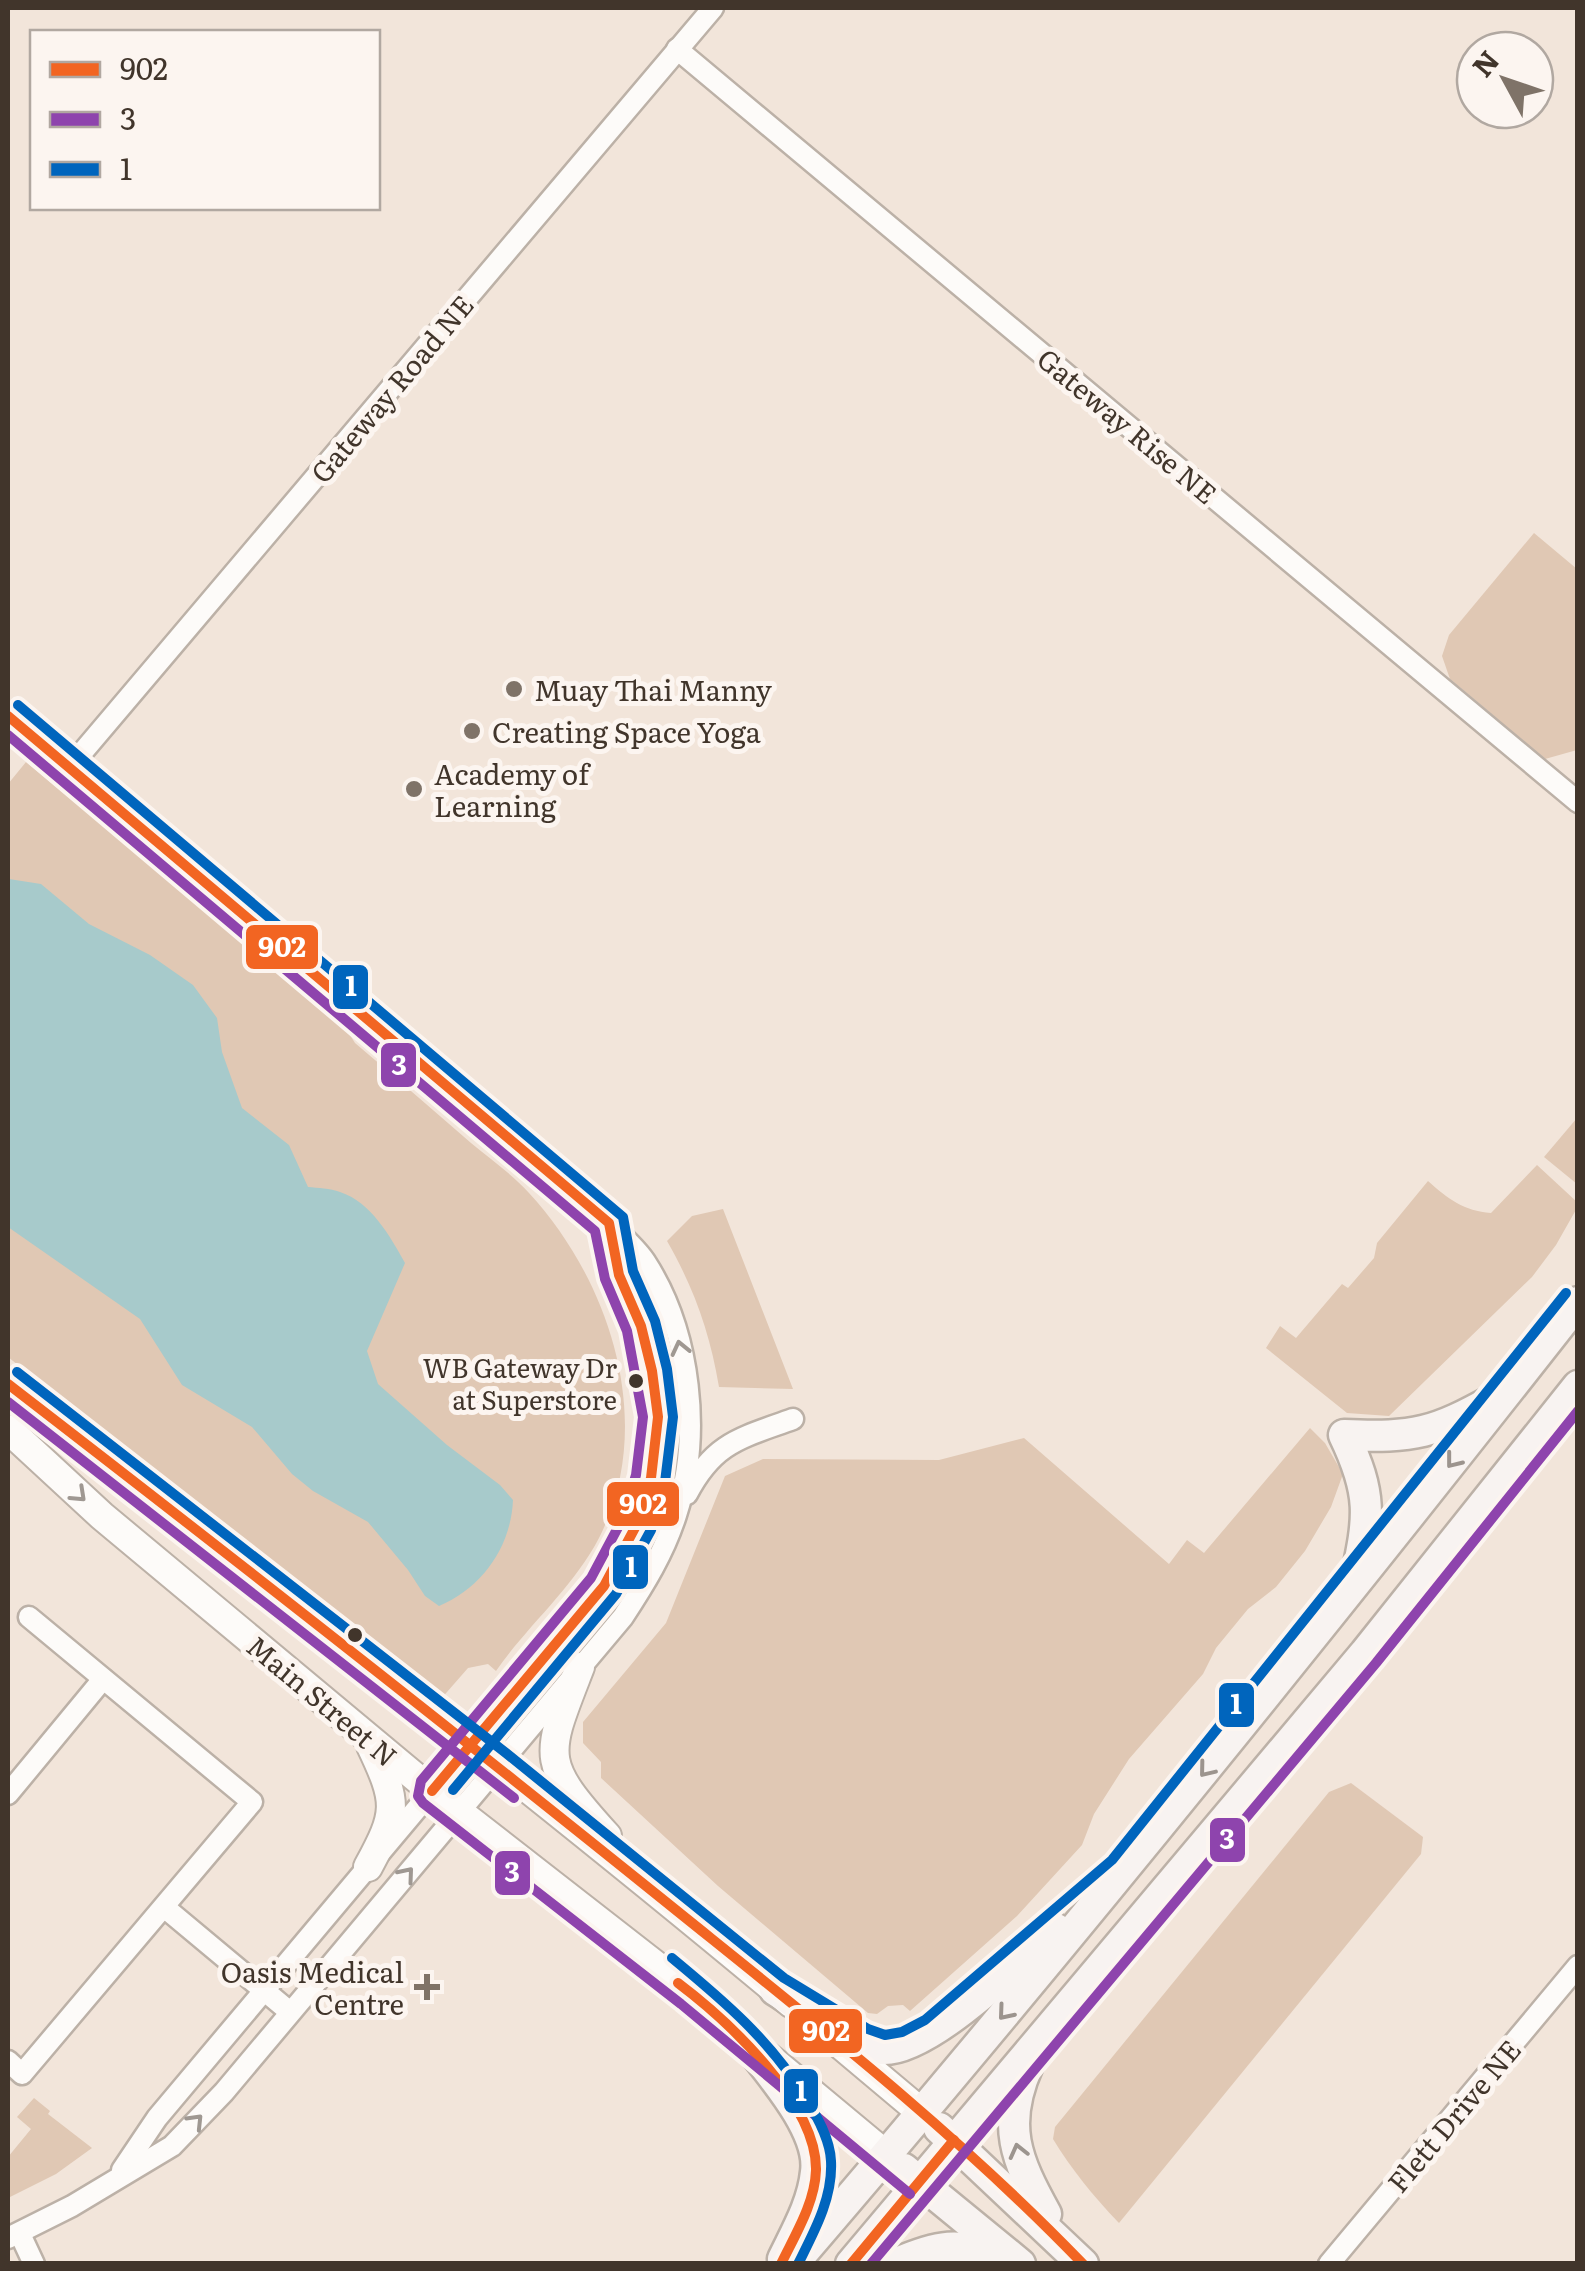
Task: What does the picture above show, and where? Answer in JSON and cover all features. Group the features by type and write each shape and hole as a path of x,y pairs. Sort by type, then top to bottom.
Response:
{"main road":[{"path":"792,2264 1123,1871 1578,1302"},
{"path":"852,2264 1365,1653 1578,1386"},
{"path":"1354,1586 1368,1521 1358,1464 1344,1435 1398,1438 1416,1434 1454,1422 1506,1392"},
{"path":"775,1990 862,2044 884,2050 907,2046 934,2032 1123,1871"},
{"path":"738,2032 790,2102 811,2138 816,2157 816,2174 805,2212 781,2264"},
{"path":"1039,2041 1018,2088 1012,2114 1015,2150 1060,2239"},
{"name":"Main Street N","path":"922,2112 1083,2264"},
{"name":"Main Street N","path":"886,2154 1019,2263"},
{"path":"895,2264 930,2249 958,2246 1019,2263"}],"street":[{"name":"Gateway Road NE","path":"69,768 712,8"},
{"name":"Gateway Rise NE","path":"677,50 1578,802"},
{"path":"8,716 609,1224 645,1261 675,1324 685,1367 687,1457 677,1514"},
{"path":"117,2176 157,2118 604,1586 636,1524 651,1478 658,1417 652,1372 640,1326 619,1275 609,1224"},
{"name":"Main Street N","path":"8,1384 126,1472 497,1765 922,2112"},
{"path":"34,2264 14,2236 172,2146 224,2092 623,1617 651,1575 701,1467 745,1436 793,1419"},
{"name":"Main Street N","path":"8,1429 102,1516 432,1791 886,2154"},
{"path":"8,2062 22,2074 252,1802 29,1617"},
{"path":"580,1667 555,1733 552,1754 557,1770 575,1800 664,1900"},
{"path":"8,1794 103,1679"},
{"path":"366,1736 392,1800 391,1820 368,1868"},
{"path":"164,1907 290,2012"},
{"name":"Flett Drive NE","path":"1328,2264 1578,1966"}],"shaded area":[{"path":"1534,533 1577,569 1577,750 1545,759 1450,679 1442,656 1449,635"},
{"path":"26,762 326,1010 345,1027 355,1043 522,1186 558,1229 583,1268 602,1311 616,1356 624,1402 624,1449 616,1494 599,1538 576,1573 496,1671 488,1664 468,1668 440,1700 8,1357 8,784"},
{"path":"1577,1118 1577,1184 1544,1157"},
{"path":"1537,1165 1577,1202 1556,1245 1532,1277 1389,1416 1347,1413 1266,1348 1280,1326 1296,1338 1342,1284 1348,1288 1374,1258 1377,1243 1428,1181 1457,1203 1491,1213"},
{"path":"723,1209 793,1389 719,1387 700,1311 667,1241 692,1216"},
{"path":"1310,1428 1325,1443 1343,1474 1331,1507 1305,1551 1276,1587 1248,1609 1216,1648 1203,1674 1129,1759 1094,1814 1082,1845 1017,1916 910,2011 903,2005 868,2013 718,1886 601,1778 601,1762 583,1743 583,1722 666,1623 725,1476 763,1459 939,1460 1024,1438 1169,1564 1187,1540 1204,1553"},
{"path":"1351,1783 1423,1837 1421,1854 1119,2223 1060,2150 1053,2139 1055,2127 1329,1792"},
{"path":"34,2098 92,2148 56,2174 8,2198 8,2157 31,2129 17,2117"}],"water":[{"path":"9,879 41,884 89,924 150,955 193,985 217,1018 222,1052 242,1108 289,1145 308,1187 351,1197 370,1212 393,1242 405,1263 367,1351 378,1384 513,1500 507,1534 491,1564 454,1598 439,1606 425,1596 368,1522 313,1491 292,1474 252,1427 182,1385 140,1319 8,1227"}],"transit line":[{"name":"1","path":"18,705 623,1217 633,1271 655,1321 673,1417 665,1482 651,1530 616,1594 453,1790"},
{"name":"902","path":"8,716 609,1223 619,1275 641,1326 658,1417 651,1478 637,1524 604,1586 432,1791"},
{"name":"3","path":"8,735 595,1231 605,1279 627,1331 643,1417 636,1475 623,1518 591,1578 421,1781 418,1796 681,2004 910,2194"},
{"name":"1","path":"17,1372 506,1753 784,1978 868,2029 885,2035 902,2032 925,2020 1112,1860 1566,1293"},
{"name":"902","path":"8,1384 417,1703 824,2030 983,2166 1083,2264"},
{"name":"3","path":"8,1402 514,1798"},
{"name":"3","path":"871,2264 1376,1663 1578,1411"},
{"name":"1","path":"672,1958 761,2039 791,2076 822,2128 830,2153 829,2188 798,2264"},
{"name":"902","path":"678,1983 720,2018 766,2065 802,2118 812,2144 816,2170 812,2195 781,2264"},
{"name":"902","path":"851,2264 954,2140"}],"place":[{"name":"Muay Thai Manny","path":"514,689"},
{"name":"Creating Space Yoga","path":"472,731"},
{"name":"Academy of Learning","path":"414,789"},
{"name":"WB Gateway Dr at Superstore","path":"636,1381"},
{"name":"Oasis Medical Centre","path":"427,1987"}]}
